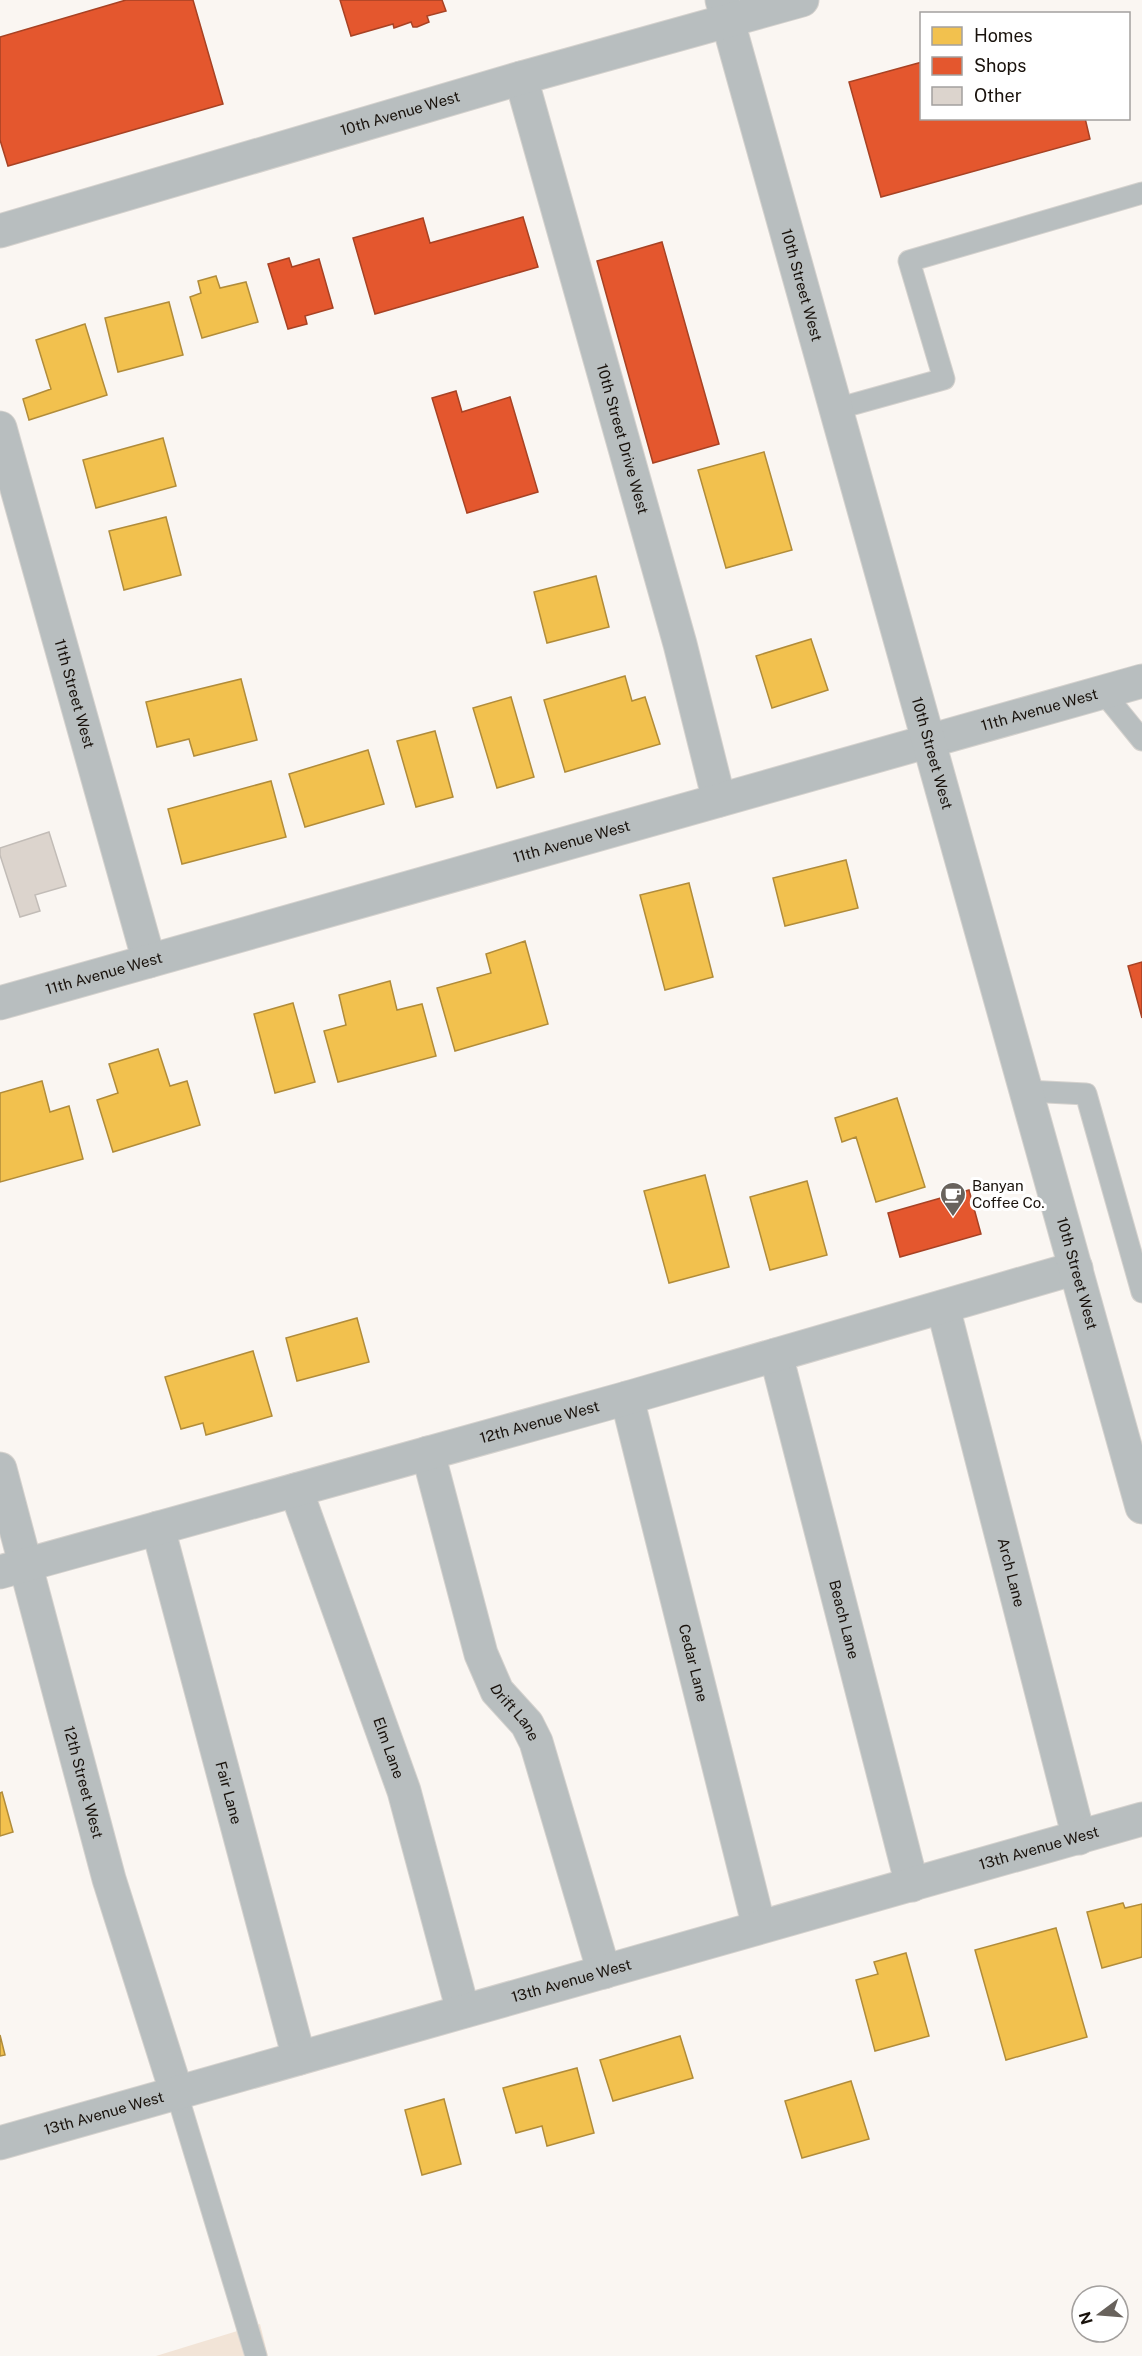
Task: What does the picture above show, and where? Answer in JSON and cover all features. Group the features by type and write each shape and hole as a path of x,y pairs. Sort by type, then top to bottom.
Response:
{"street":[{"name":"10th Avenue West","path":"0,231 520,78 725,11 802,0"},
{"name":"10th Street West","path":"725,11 1026,1091 1137,1471 1142,1507"},
{"name":"10th Street Drive West","path":"520,78 680,644 719,800"},
{"name":"11th Street West","path":"0,428 149,961"},
{"name":"11th Avenue West","path":"0,1003 1142,681"},
{"name":"12th Avenue West","path":"12,1568 627,1398 1076,1268"},
{"name":"Arch Lane","path":"943,1307 1079,1838"},
{"name":"Beach Lane","path":"776,1355 912,1885"},
{"name":"Cedar Lane","path":"627,1398 759,1927"},
{"name":"Drift Lane","path":"428,1453 481,1654 497,1691 527,1724 536,1742 604,1972"},
{"name":"12th Street West","path":"0,1469 12,1568 177,2094"},
{"name":"Elm Lane","path":"296,1490 404,1791 463,2011"},
{"name":"Fair Lane","path":"158,1528 299,2058"},
{"name":"13th Avenue West","path":"0,2143 1142,1819"}],"lane":[{"path":"836,410 944,378 909,261 1142,193"},
{"path":"1103,692 1142,741"},
{"path":"1026,1091 1086,1094 1142,1292"},
{"path":"177,2094 256,2356"}],"shaded area":[{"path":"260,2324 268,2356 156,2356"}],"building: Homes":[{"path":"216,276 220,288 246,282 258,322 202,338 190,297 201,293 198,281"},
{"path":"169,302 183,355 118,372 105,318"},
{"path":"85,324 107,395 29,420 23,399 51,389 36,340"},
{"path":"163,438 176,486 96,508 83,460"},
{"path":"764,452 792,550 726,568 698,470"},
{"path":"166,517 181,575 124,590 109,531"},
{"path":"596,576 609,627 547,643 534,592"},
{"path":"811,639 828,690 772,708 756,656"},
{"path":"625,676 632,701 645,697 660,744 565,772 544,700"},
{"path":"241,679 257,740 194,756 189,739 157,747 146,702"},
{"path":"511,697 534,777 497,788 473,708"},
{"path":"435,731 453,797 416,807 397,741"},
{"path":"368,750 384,804 305,827 289,774"},
{"path":"271,781 286,837 182,864 168,809"},
{"path":"846,860 858,908 785,926 773,878"},
{"path":"689,883 713,977 665,990 640,895"},
{"path":"525,941 548,1024 455,1051 437,988 491,973 486,954"},
{"path":"390,981 397,1010 422,1004 436,1056 338,1082 324,1031 346,1025 339,995"},
{"path":"293,1003 315,1082 275,1093 254,1014"},
{"path":"158,1049 170,1086 187,1081 200,1125 113,1152 97,1100 118,1093 109,1064"},
{"path":"42,1081 50,1112 69,1106 83,1159 0,1182 0,1093"},
{"path":"897,1098 925,1187 876,1202 856,1137 842,1142 835,1118"},
{"path":"705,1175 729,1267 669,1283 644,1191"},
{"path":"807,1181 827,1255 770,1270 750,1197"},
{"path":"357,1318 369,1362 297,1381 286,1338"},
{"path":"253,1351 272,1416 206,1435 203,1423 181,1429 165,1377"},
{"path":"2,1792 13,1832 0,1836 0,1793"},
{"path":"1123,1903 1125,1908 1142,1904 1142,1957 1102,1968 1087,1912"},
{"path":"1056,1928 1087,2037 1006,2060 975,1950"},
{"path":"906,1953 929,2036 875,2051 856,1980 878,1974 874,1962"},
{"path":"0,2035 5,2055 0,2056"},
{"path":"680,2036 693,2078 613,2101 600,2060"},
{"path":"577,2068 594,2133 547,2146 542,2126 516,2133 503,2088"},
{"path":"851,2081 869,2139 802,2158 785,2101"},
{"path":"444,2099 461,2164 422,2175 405,2110"}],"building: Shops":[{"path":"126,0 193,0 223,104 8,166 0,140 0,37"},
{"path":"340,0 442,0 446,11 427,16 429,22 417,27 413,27 411,22 394,28 393,24 351,36"},
{"path":"920,63 920,120 1085,120 1090,139 881,197 849,82"},
{"path":"523,217 538,267 375,314 353,238 423,218 430,243"},
{"path":"662,242 719,444 653,463 597,261"},
{"path":"289,258 292,267 319,259 333,308 305,316 307,324 288,329 268,264"},
{"path":"456,391 462,412 510,397 538,492 467,513 432,398"},
{"path":"1142,962 1142,1018 1128,966"},
{"path":"969,1190 981,1234 900,1257 888,1213"}],"building: Other":[{"path":"49,832 66,886 35,895 40,911 20,917 0,855 0,848"}],"place":[{"name":"Banyan Coffee Co.","path":"953,1218"}]}
